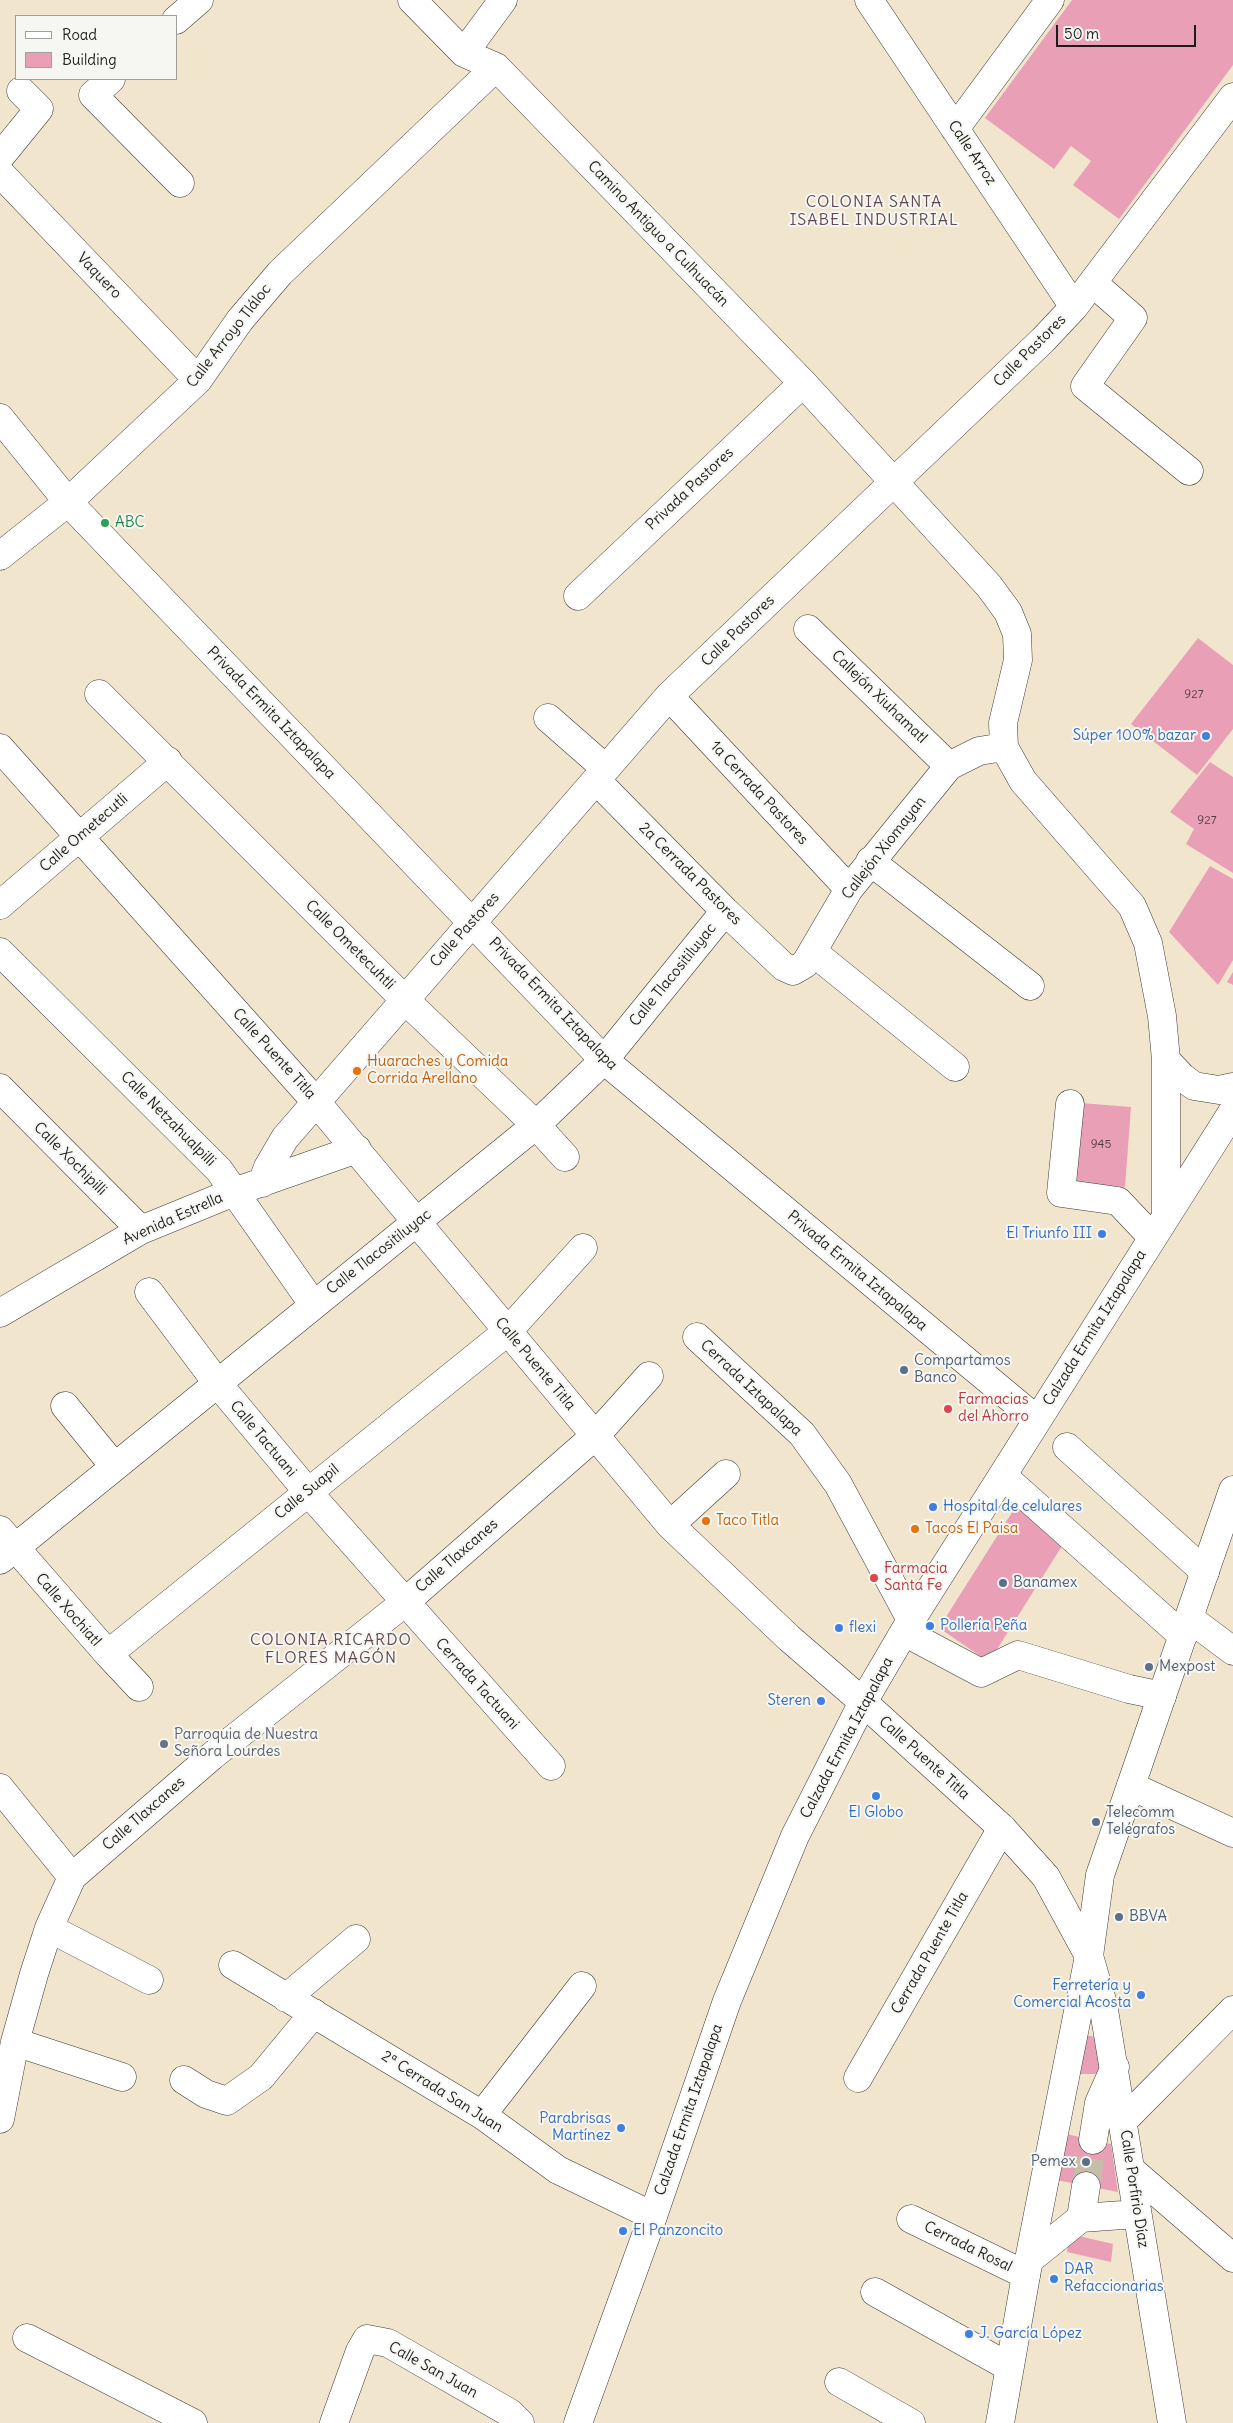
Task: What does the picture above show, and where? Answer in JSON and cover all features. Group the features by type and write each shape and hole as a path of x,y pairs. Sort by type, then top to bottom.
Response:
{"street":[{"path":"178,18 199,0"},
{"name":"Camino Antiguo a Culhuacán","path":"412,0 464,53 496,67 803,383 989,586 1008,612 1017,634 1018,660 1003,723 1004,747"},
{"path":"464,53 503,0"},
{"name":"Calle Arroz","path":"869,0 1074,307"},
{"path":"955,129 1050,0"},
{"name":"Calle Arroyo Tláloc","path":"0,556 68,502 198,380 240,320 280,273 496,67"},
{"path":"110,80 93,95 180,183"},
{"path":"0,157 39,109 21,91"},
{"name":"Calle Pastores","path":"262,1183 268,1167 285,1138 669,696 1043,340 1074,307 1233,97"},
{"name":"Vaquero","path":"0,173 198,380"},
{"path":"1093,283 1134,318 1085,386 1189,471"},
{"name":"Privada Pastores","path":"578,596 803,383"},
{"name":"Privada Ermita Iztapalapa","path":"0,418 68,502 604,1060 1037,1420"},
{"name":"Callejón Xiuhamatl","path":"808,628 949,766"},
{"name":"Calle Ometecuhtli","path":"99,694 404,999 536,1125 565,1157"},
{"name":"1a Cerrada Pastores","path":"669,696 849,889"},
{"name":"2a Cerrada Pastores","path":"548,718 725,911 784,967"},
{"path":"1004,747 1023,781 1132,906 1148,943 1162,1016 1166,1060 1159,1226 1118,1201 1061,1193 1070,1104"},
{"name":"Callejón Xiomayan","path":"784,967 793,971 805,964 849,889 949,766 979,752 1004,747"},
{"name":"Calle Puente Titla","path":"0,748 357,1149 670,1525 788,1638 863,1702 1002,1828 1046,1877 1089,1956"},
{"name":"Calle Ometecutli","path":"0,905 168,761"},
{"path":"870,861 1030,986"},
{"name":"Calle Tlacositiluyac","path":"5,1546 114,1466 218,1384 313,1304 419,1222 536,1125 604,1060 725,911"},
{"name":"Calle Netzahualpilli","path":"0,952 219,1170 313,1304"},
{"path":"813,952 955,1066"},
{"path":"1166,1060 1182,1077 1194,1086 1219,1090 1233,1087"},
{"name":"Calle Xochipilli","path":"0,1088 141,1230"},
{"name":"Calzada Ermita Iztapalapa","path":"578,2423 653,2216 727,2001 795,1836 863,1702 911,1620 1233,1110"},
{"name":"Avenida Estrella","path":"0,1313 141,1230 234,1192 357,1149"},
{"name":"Calle Suapil","path":"108,1654 508,1331 584,1248"},
{"name":"Calle Tactuani","path":"149,1292 218,1384 404,1603"},
{"name":"Cerrada Iztapalapa","path":"698,1337 802,1434 838,1484 911,1620 919,1640 980,1672 1018,1655 1130,1689 1162,1696"},
{"path":"596,1435 649,1376"},
{"path":"65,1406 114,1466"},
{"name":"Calle Tlaxcanes","path":"0,2119 15,2042 49,1928 72,1877 212,1756 404,1603 596,1435"},
{"path":"1067,1447 1205,1572"},
{"path":"670,1525 726,1474"},
{"path":"1003,1476 1186,1627 1233,1651"},
{"path":"1000,2423 1027,2267 1089,1956 1100,1874 1233,1490"},
{"name":"Calle Xochiatl","path":"5,1546 139,1687"},
{"name":"Cerrada Tactuani","path":"404,1603 551,1766"},
{"path":"1131,1786 1233,1833"},
{"path":"0,1788 72,1877"},
{"name":"Cerrada Puente Titla","path":"858,2078 1002,1828"},
{"path":"49,1928 150,1980"},
{"path":"286,1998 356,1939"},
{"name":"Calle Porfirio Díaz","path":"1089,1956 1103,2004 1172,2423"},
{"name":"2ª Cerrada San Juan","path":"232,1965 286,1998 314,2012 482,2115 558,2170 653,2216"},
{"path":"482,2115 582,1986"},
{"path":"1123,2122 1233,2010"},
{"path":"184,2080 206,2094 227,2101 261,2077 314,2012"},
{"path":"15,2042 122,2077"},
{"path":"1093,2140 1099,2103 1114,2067"},
{"path":"1130,2168 1233,2258"},
{"path":"1081,2218 1086,2186"},
{"path":"1027,2267 1081,2218 1137,2214"},
{"name":"Cerrada Rosal","path":"911,2219 1027,2267"},
{"path":"876,2292 1009,2367"},
{"path":"27,2338 193,2423"},
{"name":"Calle San Juan","path":"334,2423 360,2351 367,2339 388,2343 510,2413 520,2423"},
{"path":"839,2382 912,2423"}],"building":[{"path":"1072,0 1233,0 1233,65 1119,219 1073,185 1091,161 1071,146 1054,169 985,118"},
{"path":"1198,638 1233,665 1233,729 1197,775 1131,724"},
{"path":"1210,762 1233,777 1233,873 1186,844 1194,829 1170,812"},
{"path":"1210,866 1233,879 1233,960 1218,985 1169,932"},
{"path":"1233,972 1233,985 1227,982"},
{"path":"1081,1103 1131,1107 1125,1187 1066,1182"},
{"name":"Banamex","path":"1018,1503 1067,1538 989,1662 939,1628"},
{"path":"1081,2034 1095,2037 1100,2074 1073,2074"},
{"name":"Pemex","path":"1062,2133 1111,2144 1118,2192 1056,2180"},
{"path":"1070,2234 1113,2244 1111,2262 1067,2252"}],"tunnel":[{"path":"1086,2186 1093,2140"}],"place":[{"name":"ABC","path":"105,523"},
{"name":"Súper 100% bazar","path":"1206,736"},
{"name":"Huaraches y Comida Corrida Arellano","path":"357,1071"},
{"name":"El Triunfo III","path":"1102,1234"},
{"name":"Compartamos Banco","path":"904,1370"},
{"name":"Farmacias del Ahorro","path":"948,1409"},
{"name":"Hospital de celulares","path":"933,1507"},
{"name":"Taco Titla","path":"706,1521"},
{"name":"Tacos El Paisa","path":"915,1529"},
{"name":"Farmacia Santa Fe","path":"874,1578"},
{"name":"Banamex","path":"1003,1583"},
{"name":"Pollería Peña","path":"930,1626"},
{"name":"flexi","path":"839,1628"},
{"name":"Mexpost","path":"1149,1667"},
{"name":"Steren","path":"821,1701"},
{"name":"Parroquia de Nuestra Señora Lourdes","path":"164,1744"},
{"name":"El Globo","path":"876,1796"},
{"name":"Telecomm Telégrafos","path":"1096,1822"},
{"name":"BBVA","path":"1119,1917"},
{"name":"Ferretería y Comercial Acosta","path":"1141,1995"},
{"name":"Parabrisas Martínez","path":"621,2128"},
{"name":"Pemex","path":"1086,2162"},
{"name":"El Panzoncito","path":"623,2231"},
{"name":"DAR Refaccionarias","path":"1054,2279"},
{"name":"J. García López","path":"969,2334"}],"district":[{"name":"COLONIA SANTA ISABEL INDUSTRIAL","path":"874,211"},
{"name":"COLONIA RICARDO FLORES MAGÓN","path":"331,1649"}]}
